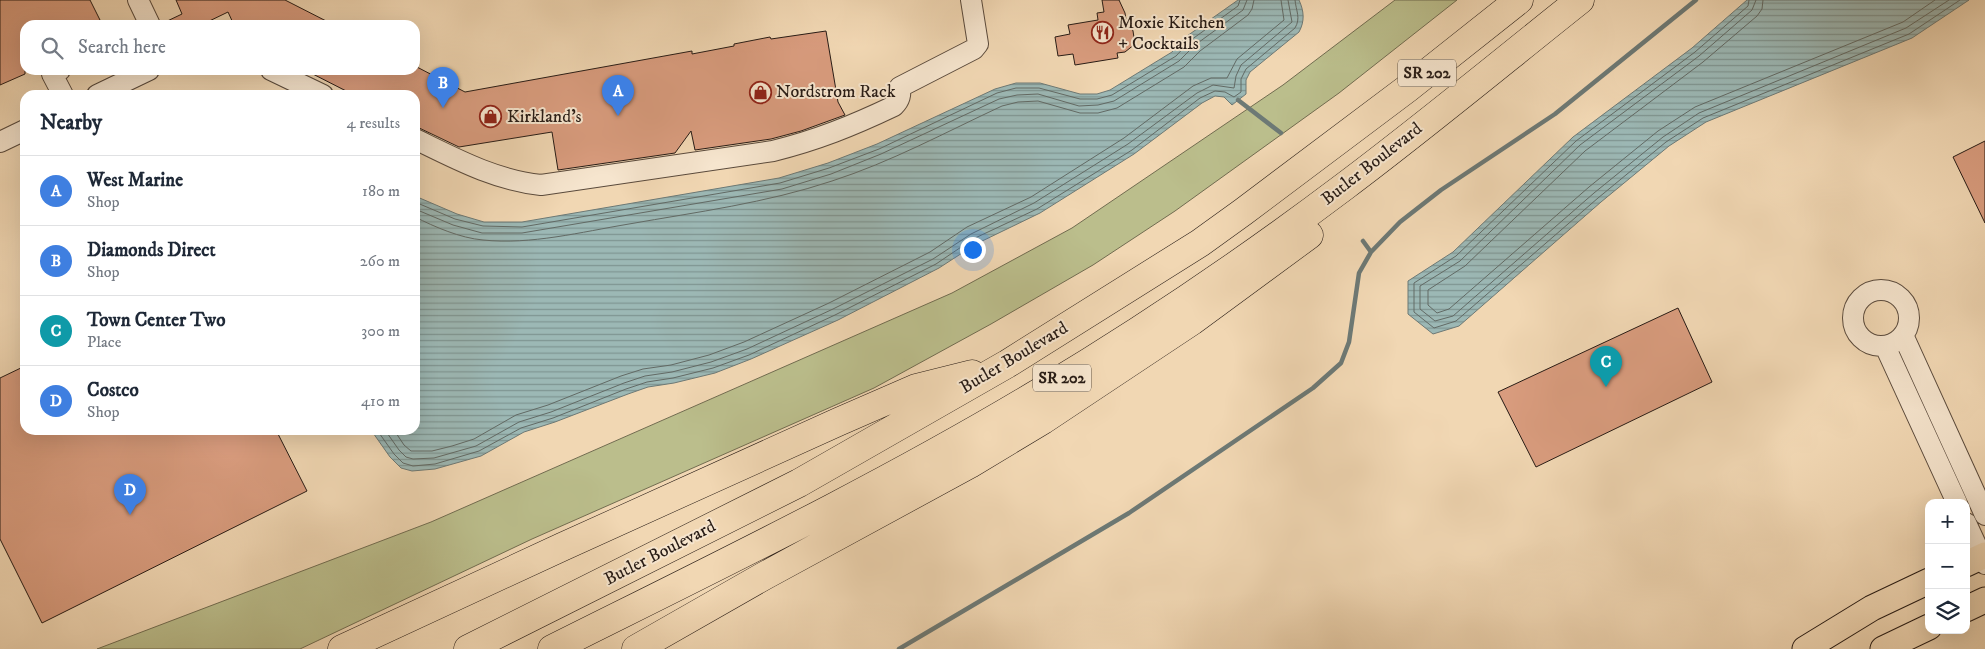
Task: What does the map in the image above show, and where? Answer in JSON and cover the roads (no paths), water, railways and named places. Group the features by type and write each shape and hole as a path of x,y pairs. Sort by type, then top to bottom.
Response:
{"highway":[{"name":"Butler Boulevard","path":"468,649 799,483 1007,364 1200,243 1408,88 1519,0"},
{"name":"Butler Boulevard","path":"552,649 861,493 1041,391 1197,291 1297,221 1345,186 1580,0"},
{"path":"636,649 764,576 970,464 1058,411 1154,348 1259,272 1375,184 1466,103 1530,40"},
{"path":"342,649 855,414 916,388 1007,364"}],"main road":[{"path":"1804,649 1872,608 1925,584"},
{"path":"1970,607 1985,600"},
{"path":"1883,649 1925,629"}],"lane":[{"path":"138,0 148,20"},
{"path":"420,141 483,172 521,183 541,185 772,151 801,144 846,129 894,106 899,101 900,87 974,49 978,44 971,0"},
{"path":"53,75 60,90"},
{"path":"107,90 139,75"},
{"path":"281,75 313,90"},
{"path":"0,142 20,132"},
{"path":"1888,291 1896,294 1903,301 1909,318 1903,335 1892,344 1885,346 1876,346 1861,338 1853,323 1853,313 1856,304 1870,292 1888,291"},
{"path":"1903,335 1985,515"},
{"path":"1885,346 1955,499"},
{"path":"1970,534 1979,560"}],"water":[{"path":"1238,0 1299,0 1302,8 1302,24 1299,32 1250,72 1246,80 1246,94 1232,105 1224,97 1215,96 1202,103 1134,154 1040,213 976,244 939,268 838,320 715,373 648,387 524,432 481,456 435,469 412,471 401,468 390,457 375,435 420,435 420,198 457,214 484,222 522,222 779,178 828,163 877,144 995,89 1016,83 1040,83 1080,94 1097,94 1110,90 1172,52 1187,36"},
{"path":"1747,0 1969,0 1912,38 1706,122 1669,146 1601,202 1459,326 1433,334 1408,314 1408,281 1453,252 1573,137 1692,48"}],"waterway":[{"path":"899,649 1129,513 1313,388 1341,363 1349,342 1359,273 1371,252 1400,222 1441,190 1555,114 1696,0"},
{"path":"1238,100 1281,133"},
{"path":"1363,241 1371,252"}],"place":[{"name":"Moxie Kitchen + Cocktails","path":"1102,33"},
{"name":"Nordstrom Rack","path":"760,92"},
{"name":"Diamonds Direct","path":"443,108"},
{"name":"West Marine","path":"618,116"},
{"name":"Kirkland's","path":"491,117"},
{"name":"Town Center Two","path":"1606,387"},
{"name":"Costco","path":"130,515"}]}
